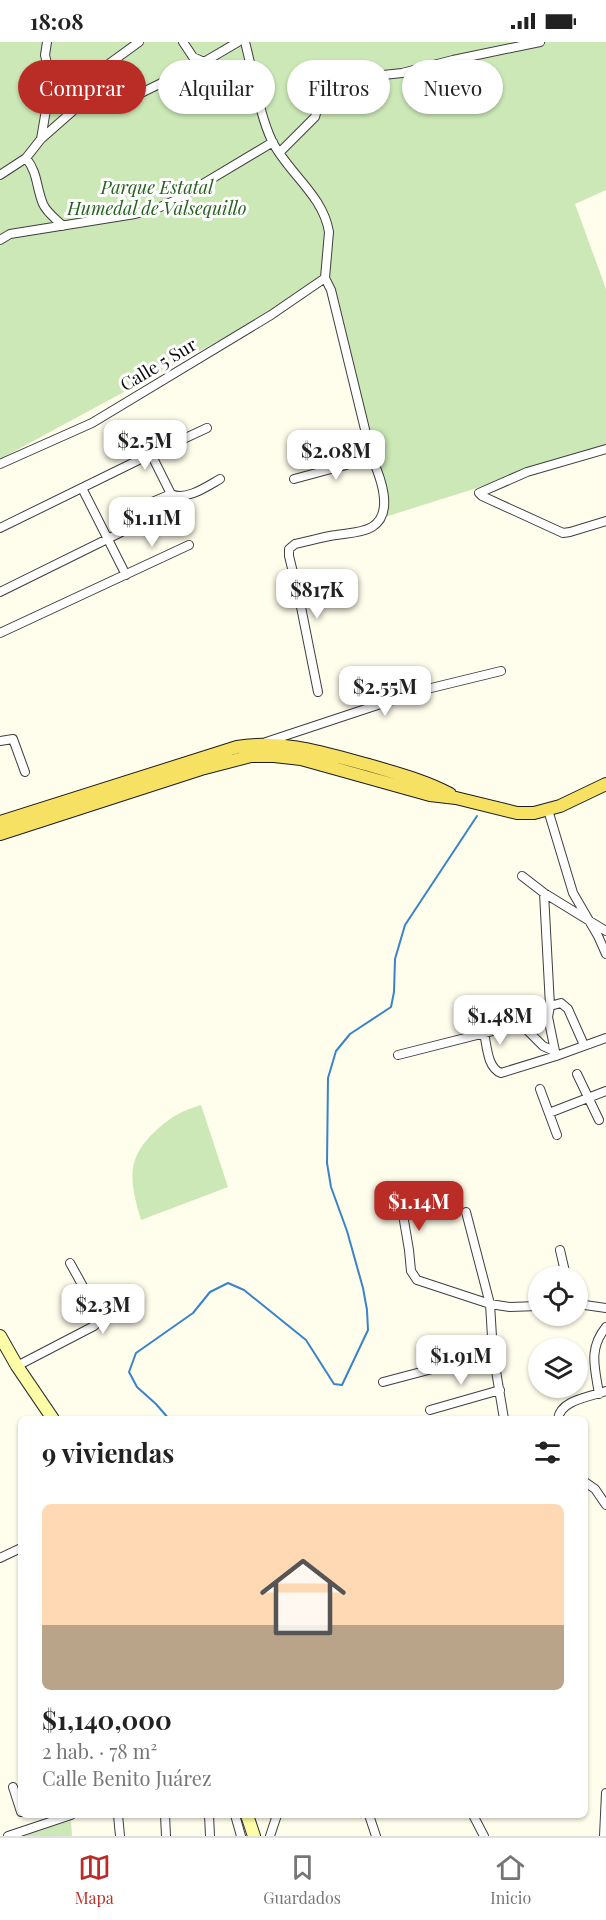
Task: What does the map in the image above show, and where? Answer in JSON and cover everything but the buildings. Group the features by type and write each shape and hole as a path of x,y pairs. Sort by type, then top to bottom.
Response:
{"main road":[{"path":"0,822 229,749 263,743 302,748 354,761 433,785 456,798"},
{"path":"0,834 201,769 251,756 301,759 430,795 456,798 517,813 548,810 585,796 606,784"},
{"path":"0,1336 51,1416"},
{"path":"248,1818 254,1836"}],"street":[{"path":"41,139 51,81 45,59 47,42"},
{"path":"0,175 26,158 41,139 82,102 106,66 139,42"},
{"path":"183,42 193,57 200,60"},
{"path":"207,60 238,42"},
{"path":"245,42 273,141 321,209 328,225 325,278 331,290 372,458 381,479 383,512 380,519 369,528 295,544 289,549 318,692"},
{"path":"280,152 311,122 317,112 322,92 329,88 374,76 402,73 540,42"},
{"path":"2,237 28,230 135,214 158,208 177,200 273,141"},
{"path":"26,158 36,175 43,202 48,211 63,226"},
{"name":"Calle 5 Sur","path":"0,464 101,417 271,315 325,278"},
{"path":"0,528 207,428"},
{"path":"606,449 527,471 480,492 482,496 560,532 570,532 606,521"},
{"path":"151,454 171,494"},
{"path":"294,479 372,458"},
{"path":"119,516 171,494 184,496 220,479"},
{"path":"82,488 126,575"},
{"path":"0,592 158,513"},
{"path":"0,633 189,545"},
{"path":"263,743 423,690 501,671"},
{"path":"0,741 13,739 25,772"},
{"path":"548,810 573,893 606,954"},
{"path":"522,876 544,893 606,931"},
{"path":"544,893 548,1017 555,1054"},
{"path":"549,1006 561,1003 568,1009 584,1045"},
{"path":"398,1055 548,1017"},
{"path":"521,1024 543,1046 555,1054"},
{"path":"484,1032 491,1065 498,1072 505,1072 606,1038"},
{"path":"577,1074 598,1120"},
{"path":"540,1089 557,1135"},
{"path":"549,1113 606,1091"},
{"path":"400,1197 414,1278 425,1284 490,1304 528,1306"},
{"path":"466,1212 490,1304 493,1353 504,1416"},
{"path":"560,1250 564,1266"},
{"path":"17,1366 94,1326 100,1320 70,1263"},
{"path":"588,1305 606,1308"},
{"path":"559,1416 561,1408 568,1404 602,1393 594,1362 594,1350 606,1327"},
{"path":"383,1382 493,1353"},
{"path":"430,1410 500,1390"},
{"path":"588,1484 595,1489 606,1505"},
{"path":"0,1558 18,1549"},
{"path":"14,1787 18,1800"},
{"path":"604,1836 606,1793"},
{"path":"23,1818 26,1829"},
{"path":"8,1836 61,1818"},
{"path":"118,1818 120,1836"},
{"path":"165,1818 166,1836"},
{"path":"209,1818 210,1836"},
{"path":"236,1818 241,1836"},
{"path":"270,1836 276,1818"},
{"path":"370,1818 376,1836"},
{"path":"475,1818 484,1836"}],"green space":[{"name":"Parque Estatal Humedal de Valsequillo","path":"0,42 606,42 606,190 575,204 606,289 606,447 385,517 327,282 0,459"},
{"path":"201,1105 228,1187 141,1220 134,1192 135,1159 141,1148 160,1127 184,1111"},
{"path":"71,1821 72,1836 12,1836"}],"waterway":[{"path":"166,1416 137,1387 129,1372 136,1353 193,1313 210,1292 228,1283 244,1290 306,1340 334,1384 342,1385 368,1330 363,1288 347,1231 331,1187 327,1163 328,1078 336,1051 350,1034 391,1007 395,959 405,925 477,816"}]}
